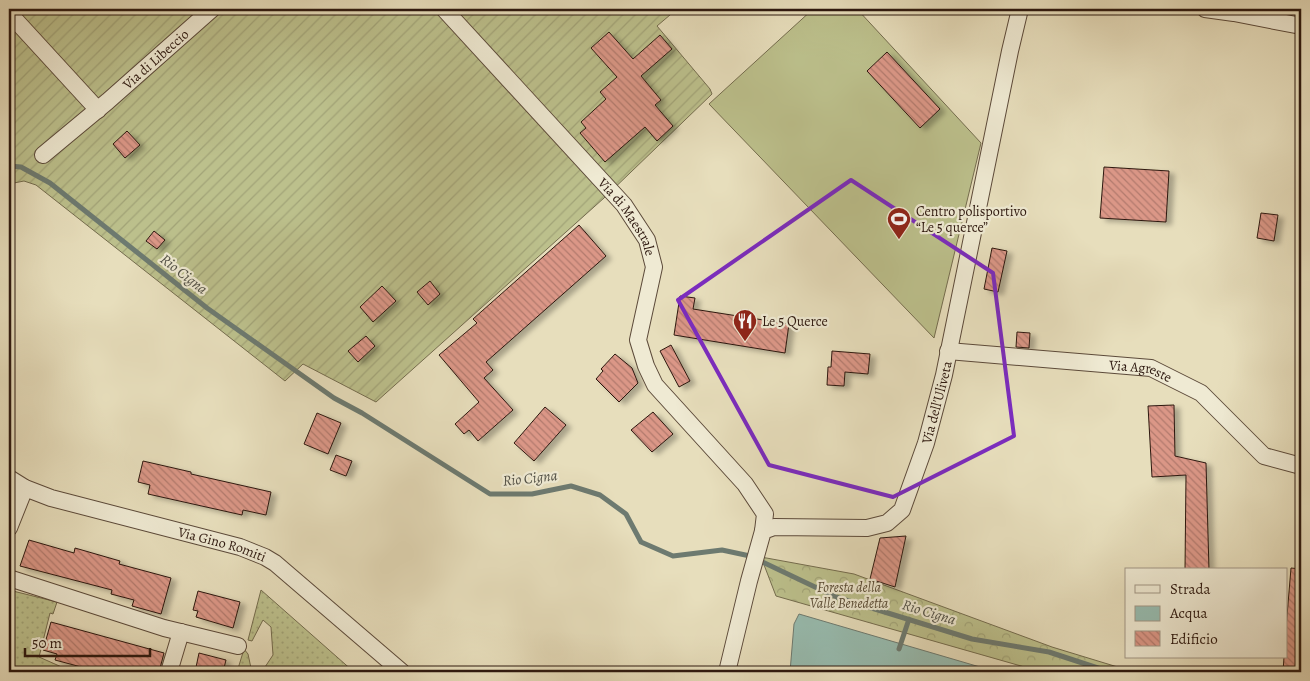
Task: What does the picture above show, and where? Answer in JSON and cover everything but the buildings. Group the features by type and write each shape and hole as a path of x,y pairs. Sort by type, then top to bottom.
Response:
{"street":[{"name":"Via di Libeccio","path":"43,155 98,110 212,9"},
{"name":"Via di Maestrale","path":"444,9 624,205 648,240 654,267 638,340 646,366 655,385 745,484 765,514 761,539"},
{"name":"Via dell'Uliveta","path":"761,539 774,527 867,528 887,523 902,510 926,443 948,351 1020,9"},
{"path":"1205,9 1234,12 1301,26"},
{"path":"9,13 98,110"},
{"name":"Via Agreste","path":"948,351 1150,368 1201,393 1264,456 1301,466"},
{"name":"Via Gino Romiti","path":"9,478 25,488 51,498 240,547 265,557 293,578 402,672"},
{"path":"9,528 25,488"},
{"path":"727,672 761,539"},
{"path":"9,578 181,632 238,646"},
{"path":"169,672 181,632"}],"highlighted area":[{"path":"851,180 993,273 1014,436 893,497 769,465 678,300"}],"green space":[{"path":"9,9 677,9 657,26 710,89 712,94 604,198 376,402 303,364 285,381 36,185 24,181 9,184"},
{"name":"Centro polisportivo “Le 5 querce”","path":"813,9 857,9 981,143 934,338 709,104"},
{"name":"Foresta della Valle Benedetta","path":"761,557 854,574 1052,647 1134,672 1042,672 776,596"},
{"path":"9,590 57,602 53,614 50,613 39,657 73,672 9,672"},
{"path":"261,590 354,672 237,672 244,649 248,654 251,668 265,667 273,655 271,627 263,620 252,641 248,640"}],"water":[{"path":"799,614 997,672 790,672 794,624"}],"waterway":[{"name":"Rio Cigna","path":"9,166 21,167 50,183 207,308 334,398 362,413 490,494 532,494 571,486 600,495 626,514 641,542 673,556 722,550 750,556 836,597 972,639 1049,652 1110,672"},
{"path":"899,649 909,619"}],"place":[{"name":"Centro polisportivo “Le 5 querce”","path":"899,240"},
{"name":"Le 5 Querce","path":"745,342"}]}
